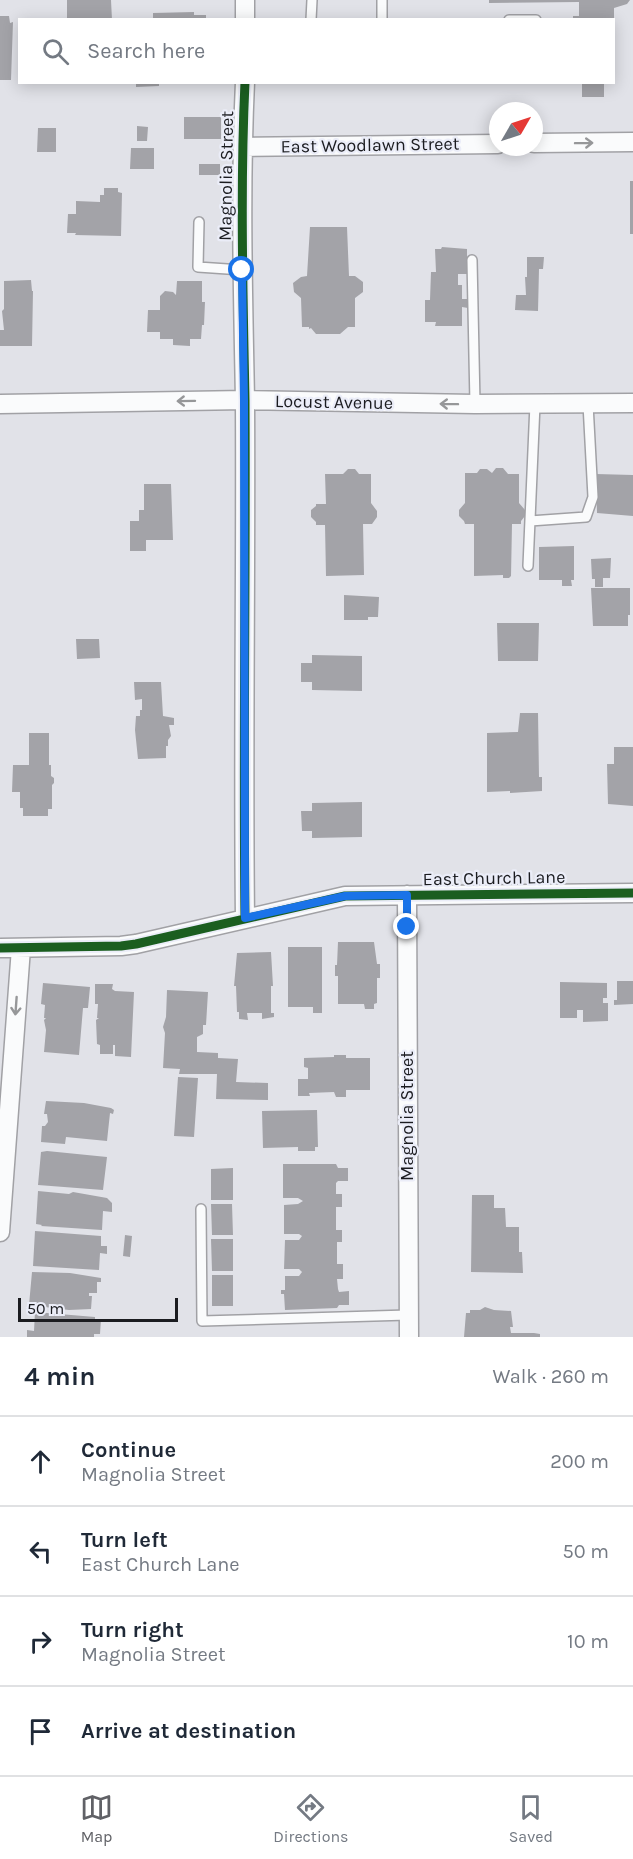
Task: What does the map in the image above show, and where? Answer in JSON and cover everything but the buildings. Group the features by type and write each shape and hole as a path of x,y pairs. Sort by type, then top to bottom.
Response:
{"street":[{"path":"245,0 245,18"},
{"name":"Magnolia Street","path":"245,84 242,147 242,270 245,918"},
{"path":"543,143 633,142"},
{"name":"East Woodlawn Street","path":"242,147 489,144"},
{"name":"Locust Avenue","path":"0,404 244,400 475,404 633,403"},
{"name":"East Church Lane","path":"0,948 129,945 345,896 633,893"},
{"name":"Magnolia Street","path":"407,895 409,1337"},
{"path":"0,1232 21,948"}],"lane":[{"path":"311,18 312,0"},
{"path":"382,0 382,18"},
{"path":"199,222 198,267 242,270"},
{"path":"472,260 475,404"},
{"path":"528,566 535,404"},
{"path":"530,521 586,517 593,497 588,404"},
{"path":"201,1209 202,1322 408,1314"}],"cycle path":[{"path":"245,84 242,202 245,400 245,918"},
{"path":"0,948 136,944 345,896 633,893"}],"route":[{"path":"242,270 245,918 345,896 407,895 407,927"}]}
